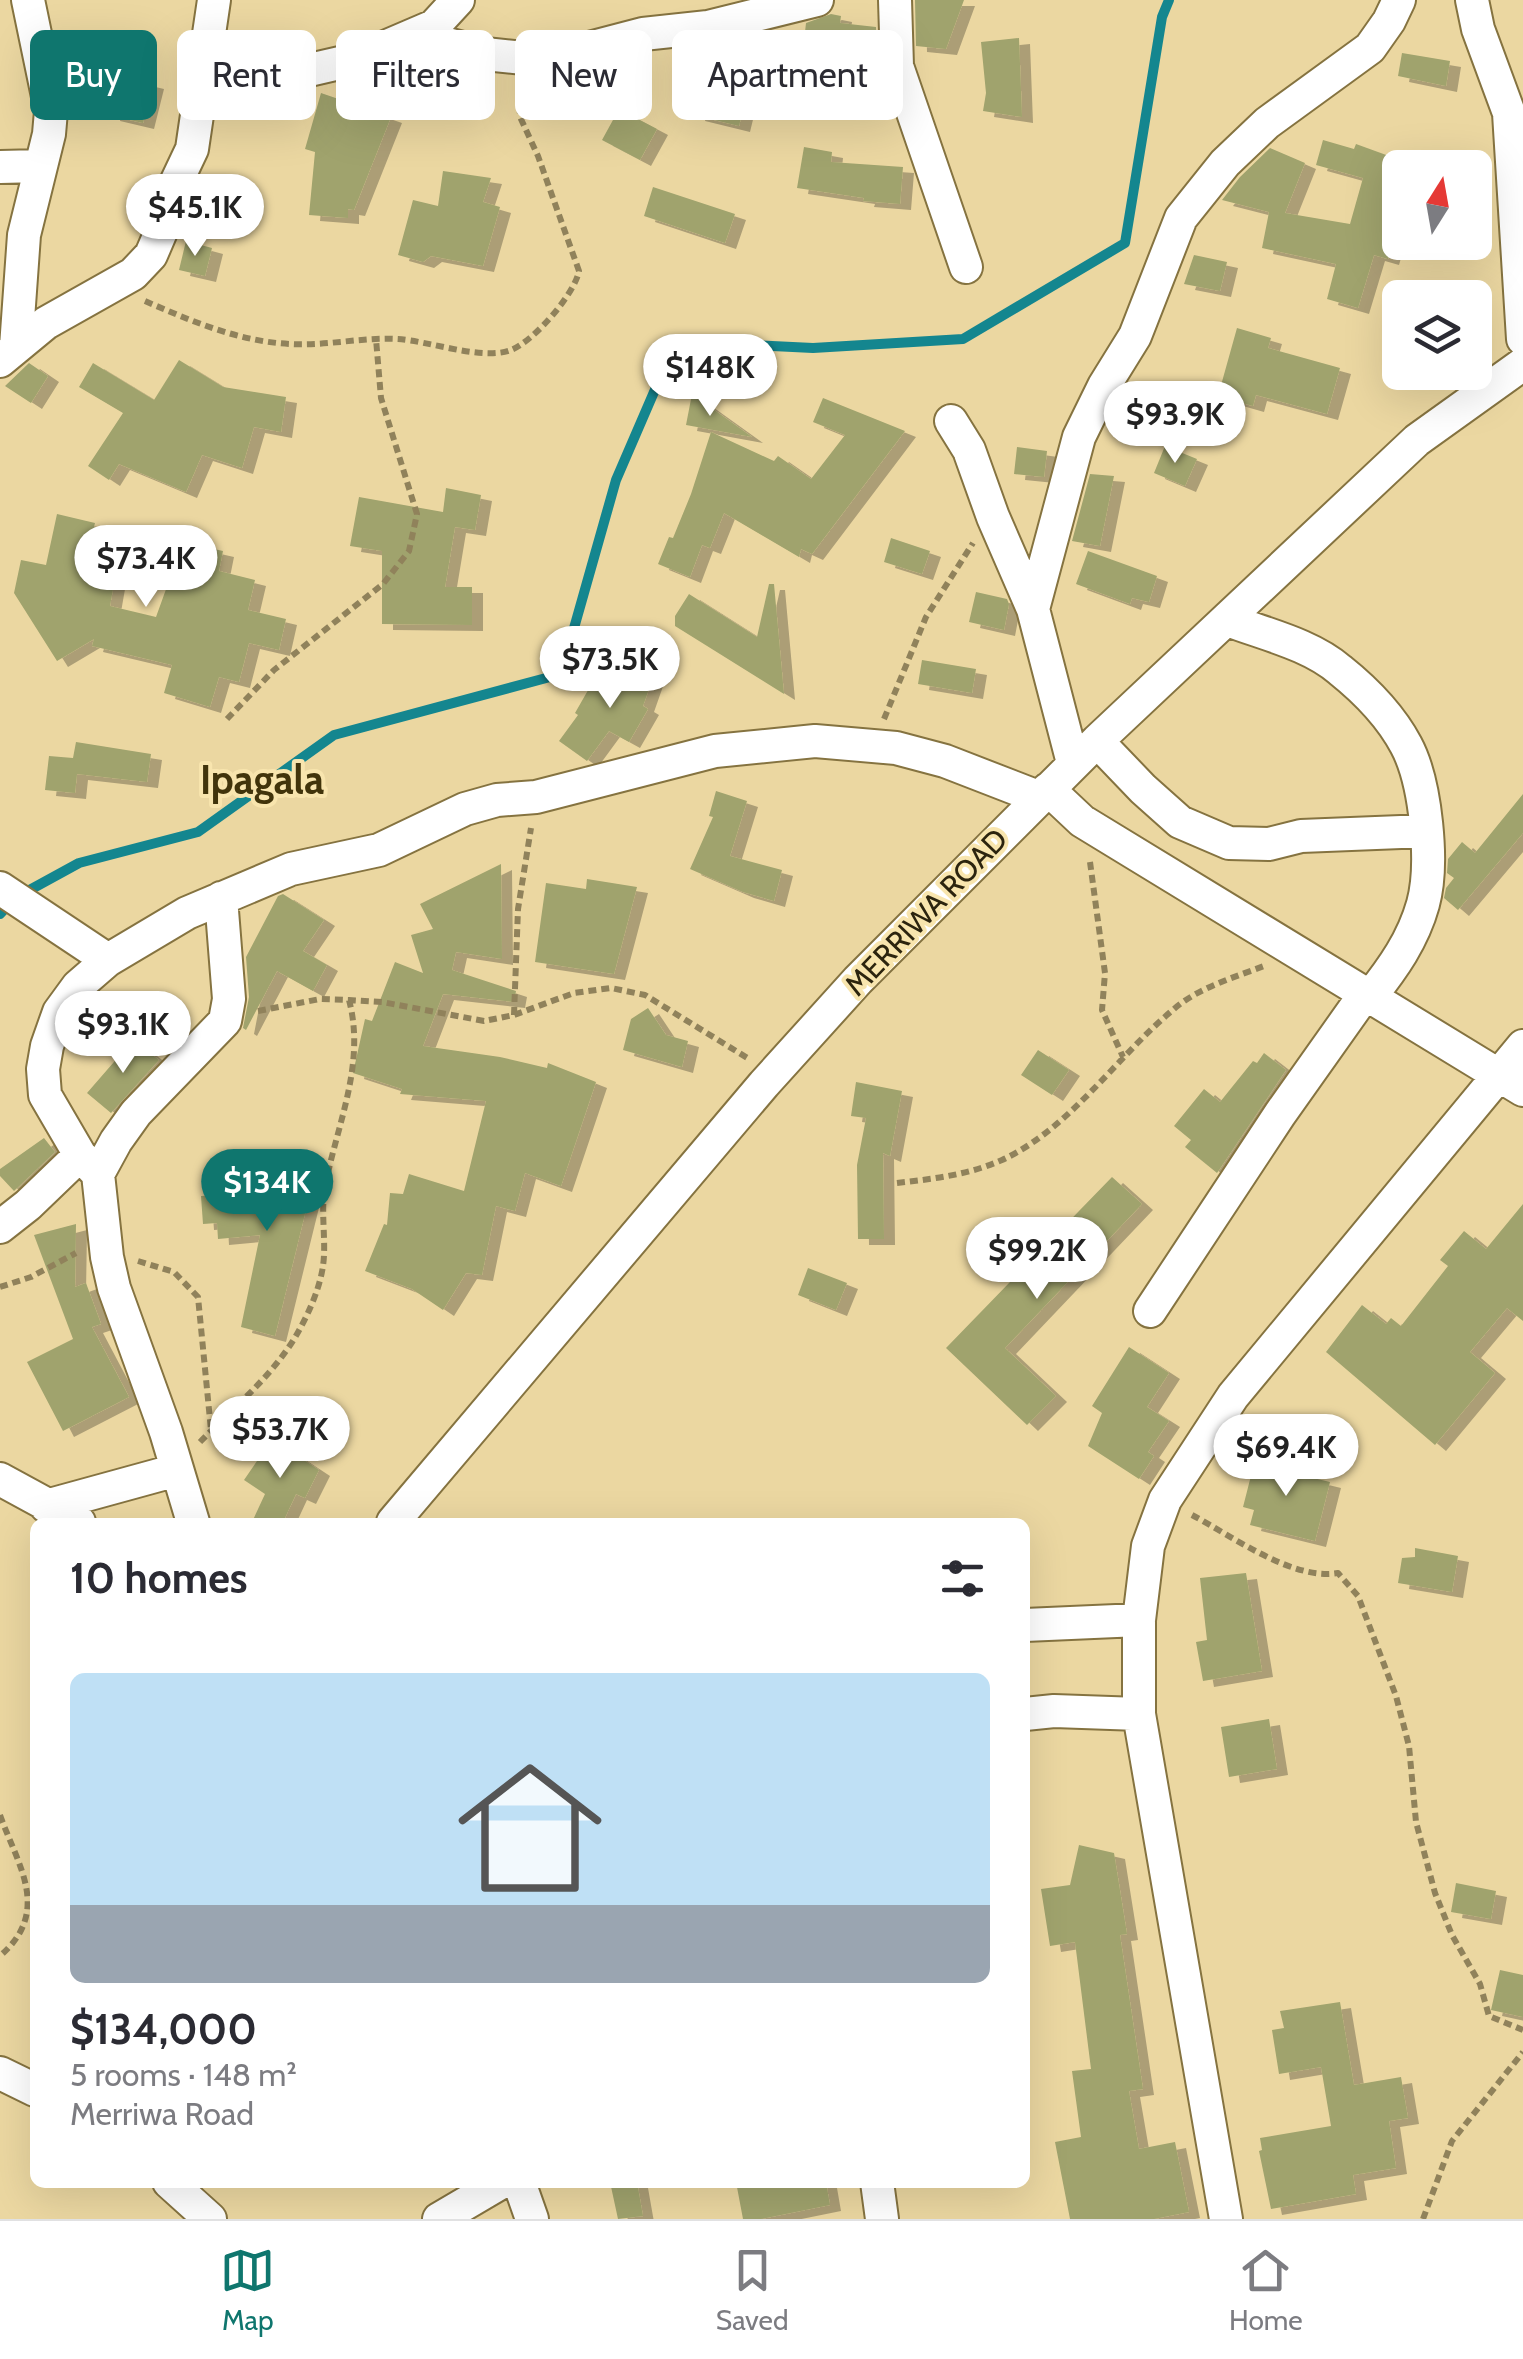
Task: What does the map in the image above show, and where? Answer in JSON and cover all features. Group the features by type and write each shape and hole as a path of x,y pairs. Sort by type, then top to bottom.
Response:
{"street":[{"path":"8,354 24,235 51,111 28,0"},
{"path":"210,30 214,0"},
{"path":"424,30 437,24 458,0"},
{"path":"652,33 708,27 816,0"},
{"path":"894,0 896,66 966,267"},
{"path":"1032,609 1079,437 1135,336 1180,218 1225,162 1267,122 1370,48 1398,0"},
{"path":"1472,0 1508,113 1523,340"},
{"path":"8,354 68,309 112,286 147,261 158,242 174,187 192,149 196,120"},
{"path":"0,167 40,166"},
{"name":"MERRIWA ROAD","path":"395,1518 773,1074 858,980 1085,752 1418,440 1523,364"},
{"path":"951,421 969,450 1085,752 1143,789 1180,822 1230,843 1269,844 1301,836 1426,832"},
{"path":"1150,1311 1280,1114 1367,995 1395,965 1424,901 1426,832 1408,747 1369,697 1339,668 1316,654 1228,620"},
{"path":"192,1518 121,1309 89,1165 49,1106 42,1068 60,1012 78,986 108,960 187,914 291,869 379,850 465,809 498,800 536,798 747,746 815,740 896,748 946,760 1043,793 1082,822 1510,1082"},
{"path":"0,888 108,960"},
{"path":"0,1226 89,1165 116,1141 189,1054 221,1026 227,1015 221,898"},
{"path":"1226,2219 1139,1714 1139,1620 1148,1546 1165,1500 1233,1396 1510,1082 1523,1046"},
{"path":"46,1506 177,1470"},
{"path":"0,1479 71,1518"},
{"path":"1030,1625 1139,1620"},
{"path":"1030,1713 1054,1710 1139,1714"},
{"path":"0,2073 30,2088"},
{"path":"176,2188 210,2219"},
{"path":"439,2219 492,2188"},
{"path":"521,2188 532,2219"},
{"path":"878,2188 882,2219"}],"path":[{"path":"112,286 191,321 259,340 289,344 376,339 420,341 497,354 511,350 546,322 575,286 578,261 521,120"},
{"path":"227,718 274,670 383,584 409,552 418,514 384,408 376,339"},
{"path":"873,748 926,616 958,562 993,517"},
{"path":"514,1015 518,909 536,798"},
{"path":"1082,822 1102,943 1106,981 1102,1010 1124,1057"},
{"path":"897,1183 964,1173 1004,1159 1046,1134 1182,1002 1298,952"},
{"path":"227,1015 320,1000 350,1000 484,1021 514,1015 574,993 611,988 645,995 773,1074"},
{"path":"177,1470 274,1366 309,1310 322,1273 325,1188 354,1060 355,1025 350,1000"},
{"path":"0,1287 106,1247 163,1266 182,1278 198,1296 211,1431"},
{"path":"1165,1500 1289,1566 1323,1576 1338,1574 1352,1586 1403,1717 1410,1746 1416,1822 1443,1915 1480,1984 1488,2016 1523,2030"},
{"path":"0,1815 26,1878 28,1920 0,1956"},
{"path":"1423,2219 1452,2142 1523,2052"}],"building":[{"path":"915,0 964,0 946,49 916,46"},
{"path":"831,14 841,16 840,23 876,30 805,30 806,23"},
{"path":"1019,38 1022,117 983,111 986,93 981,42"},
{"path":"1402,53 1450,61 1446,86 1398,76"},
{"path":"321,93 336,98 336,120 390,120 354,210 348,209 348,218 309,215 315,152 305,149"},
{"path":"613,120 640,120 657,129 640,160 602,140"},
{"path":"714,120 740,120 739,126"},
{"path":"1323,140 1354,149 1356,144 1382,153 1382,257 1374,255 1358,308 1327,299 1336,264 1262,248 1269,212 1222,200 1270,148 1305,163 1285,213 1350,224 1363,178 1316,165"},
{"path":"804,147 832,152 831,162 903,167 900,204 797,188"},
{"path":"443,171 491,178 483,202 500,207 483,266 431,256 423,262 398,255 413,200 438,206"},
{"path":"653,187 735,214 725,243 644,216"},
{"path":"186,241 212,248 205,276 179,270"},
{"path":"1194,255 1227,262 1220,291 1184,284"},
{"path":"1237,328 1271,338 1268,348 1340,368 1327,414 1256,395 1253,406 1218,396"},
{"path":"179,360 223,387 286,397 281,432 254,427 242,468 202,455 186,492 119,464 109,480 88,466 123,413 79,387 93,363 154,400"},
{"path":"29,363 48,376 31,403 5,386"},
{"path":"692,394 752,437 686,425"},
{"path":"823,398 905,431 812,554 801,549 799,557 724,513 710,548 702,545 690,577 658,564 691,494 711,432 774,461 778,456 811,479 845,435 813,422"},
{"path":"1165,446 1197,459 1185,486 1154,473"},
{"path":"1017,447 1047,451 1044,477 1014,474"},
{"path":"1090,474 1114,476 1100,546 1072,541"},
{"path":"446,488 481,495 475,530 455,527 445,587 472,587 472,625 382,624 382,551 350,546 359,497 443,512"},
{"path":"57,514 123,532 110,606 156,617 183,542 223,551 219,571 255,580 248,610 286,619 279,650 249,643 239,682 219,677 210,707 164,693 172,665 92,646 94,639 57,661 14,593 21,560 46,565"},
{"path":"891,538 930,551 922,574 884,562"},
{"path":"1088,551 1157,576 1149,602 1132,598 1130,604 1076,584"},
{"path":"769,584 774,584 784,694 675,626 675,616 689,594 757,637"},
{"path":"976,592 1007,599 1004,630 969,622"},
{"path":"628,659 656,669 643,706 648,709 629,742 609,731 587,761 559,741 578,715 575,713 595,678 617,691"},
{"path":"922,660 976,669 972,693 918,684"},
{"path":"76,742 151,754 147,782 77,774 75,793 45,790 49,756 73,758"},
{"path":"716,791 747,801 730,856 782,870 774,901 690,869 713,817 709,816"},
{"path":"1523,794 1523,833 1458,910 1444,898 1454,878 1447,873 1448,859 1462,842 1475,853"},
{"path":"501,864 502,959 456,952 452,970 516,991 514,1002 443,994 423,1046 547,1068 548,1063 596,1082 561,1186 525,1173 515,1211 496,1206 482,1275 466,1273 443,1310 412,1289 365,1271 384,1224 387,1225 390,1193 403,1194 409,1174 464,1191 486,1101 400,1094 402,1089 353,1073 365,1019 372,1021 395,962 423,973 411,935 433,929 420,904"},
{"path":"587,879 637,887 614,974 535,962 546,883 586,889"},
{"path":"283,894 324,920 303,951 327,965 313,991 277,971 246,1030 246,957 278,896"},
{"path":"648,1008 666,1035 688,1041 682,1067 623,1050 631,1019"},
{"path":"133,1040 159,1060 111,1113 87,1093"},
{"path":"1038,1050 1069,1070 1052,1095 1021,1075"},
{"path":"1264,1053 1286,1070 1217,1173 1185,1147 1191,1140 1174,1126 1204,1089 1220,1102"},
{"path":"856,1082 902,1091 890,1156 883,1153 884,1239 858,1239 857,1165 866,1118 851,1116"},
{"path":"44,1138 55,1152 14,1191 0,1176 0,1169"},
{"path":"277,1152 318,1161 275,1336 241,1327 260,1235 218,1239 217,1223 203,1224 201,1196 268,1192"},
{"path":"1112,1177 1142,1204 1005,1348 1056,1396 1027,1425 946,1348"},
{"path":"1523,1204 1523,1321 1507,1308 1470,1352 1495,1373 1435,1445 1326,1352 1362,1305 1386,1324 1391,1318 1401,1326 1448,1266 1440,1260 1464,1231 1486,1249"},
{"path":"76,1224 75,1287 86,1283 101,1324 92,1327 129,1397 63,1431 27,1362 73,1339 34,1235"},
{"path":"808,1268 847,1283 836,1310 798,1295"},
{"path":"1129,1347 1169,1373 1147,1407 1169,1421 1148,1452 1154,1456 1139,1479 1088,1446 1102,1413 1092,1406"},
{"path":"272,1439 319,1470 305,1498 296,1494 285,1518 254,1518 265,1494 244,1480"},
{"path":"1276,1458 1308,1466 1305,1476 1330,1482 1315,1541 1250,1525 1254,1510 1243,1507 1254,1464 1274,1468"},
{"path":"1415,1548 1458,1556 1452,1592 1398,1583 1402,1558 1415,1557"},
{"path":"1246,1573 1262,1671 1203,1681 1196,1642 1207,1640 1200,1578"},
{"path":"1269,1719 1277,1769 1229,1777 1221,1727"},
{"path":"1079,1845 1114,1853 1127,1934 1120,1935 1143,2089 1129,2091 1139,2149 1175,2142 1189,2212 1154,2219 1070,2219 1055,2142 1081,2137 1072,2071 1091,2069 1075,1942 1050,1946 1041,1889 1070,1885"},
{"path":"1456,1883 1496,1891 1491,1919 1451,1912"},
{"path":"1500,1970 1523,1975 1523,2017 1491,2010"},
{"path":"1340,2002 1354,2085 1401,2077 1408,2118 1389,2121 1396,2168 1353,2175 1356,2194 1271,2209 1260,2138 1331,2126 1321,2067 1279,2074 1272,2030 1284,2028 1280,2011"},
{"path":"611,2188 638,2188 643,2216 618,2219"},
{"path":"737,2188 827,2188 830,2205 743,2219"}],"waterway":[{"path":"0,914 15,898 79,863 198,832 334,735 561,674 616,480 676,341 813,348 963,339 1125,243 1162,17 1169,0"}],"district":[{"name":"Ipagala","path":"262,779"}]}
